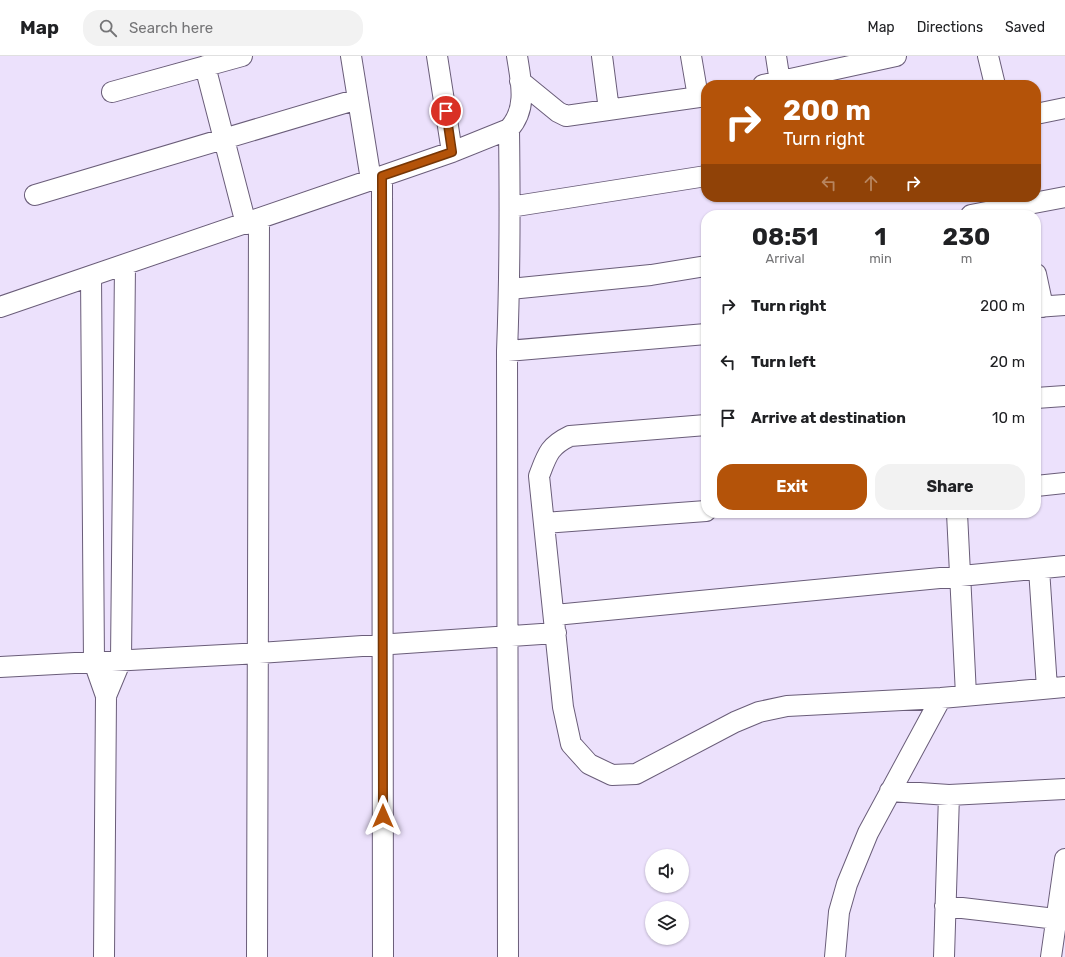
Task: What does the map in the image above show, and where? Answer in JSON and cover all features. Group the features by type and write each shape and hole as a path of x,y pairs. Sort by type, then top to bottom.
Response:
{"street":[{"path":"112,92 242,56"},
{"path":"351,56 358,99 376,178 383,644 383,957"},
{"path":"437,56 452,152"},
{"path":"0,307 452,152 509,129 515,122 520,110 522,99 517,56"},
{"path":"602,56 609,110"},
{"path":"691,56 701,93"},
{"path":"772,80 776,56"},
{"path":"785,80 896,56"},
{"path":"988,56 994,80"},
{"path":"206,66 224,139 253,221 259,652 257,957"},
{"path":"520,81 558,112 566,116 701,97"},
{"path":"35,195 358,99"},
{"path":"1041,113 1065,108"},
{"path":"508,957 507,351 510,289 509,129"},
{"path":"510,207 701,177"},
{"path":"1041,202 1065,197"},
{"path":"999,210 1041,202"},
{"path":"106,696 121,660 125,265"},
{"path":"510,289 650,275 701,267"},
{"path":"91,276 94,662 106,696 104,957"},
{"path":"1041,307 1065,305"},
{"path":"507,351 701,334"},
{"path":"1041,398 1065,396"},
{"path":"701,425 570,436 557,442 547,454 539,476 563,707 572,744 590,764 612,775 636,774 735,722 759,712 787,706 940,698 1056,687 1040,569"},
{"path":"1041,485 1065,483"},
{"path":"544,523 701,511"},
{"path":"957,518 966,695"},
{"path":"0,667 507,636 555,624 1065,566"},
{"path":"835,957 839,912 847,884 868,833 940,698"},
{"path":"890,791 949,795 1065,790"},
{"path":"944,957 949,795"},
{"path":"1051,957 1061,920 1065,859"},
{"path":"945,906 1061,920"}],"route":[{"path":"383,816 382,176 452,152 446,111"}]}
